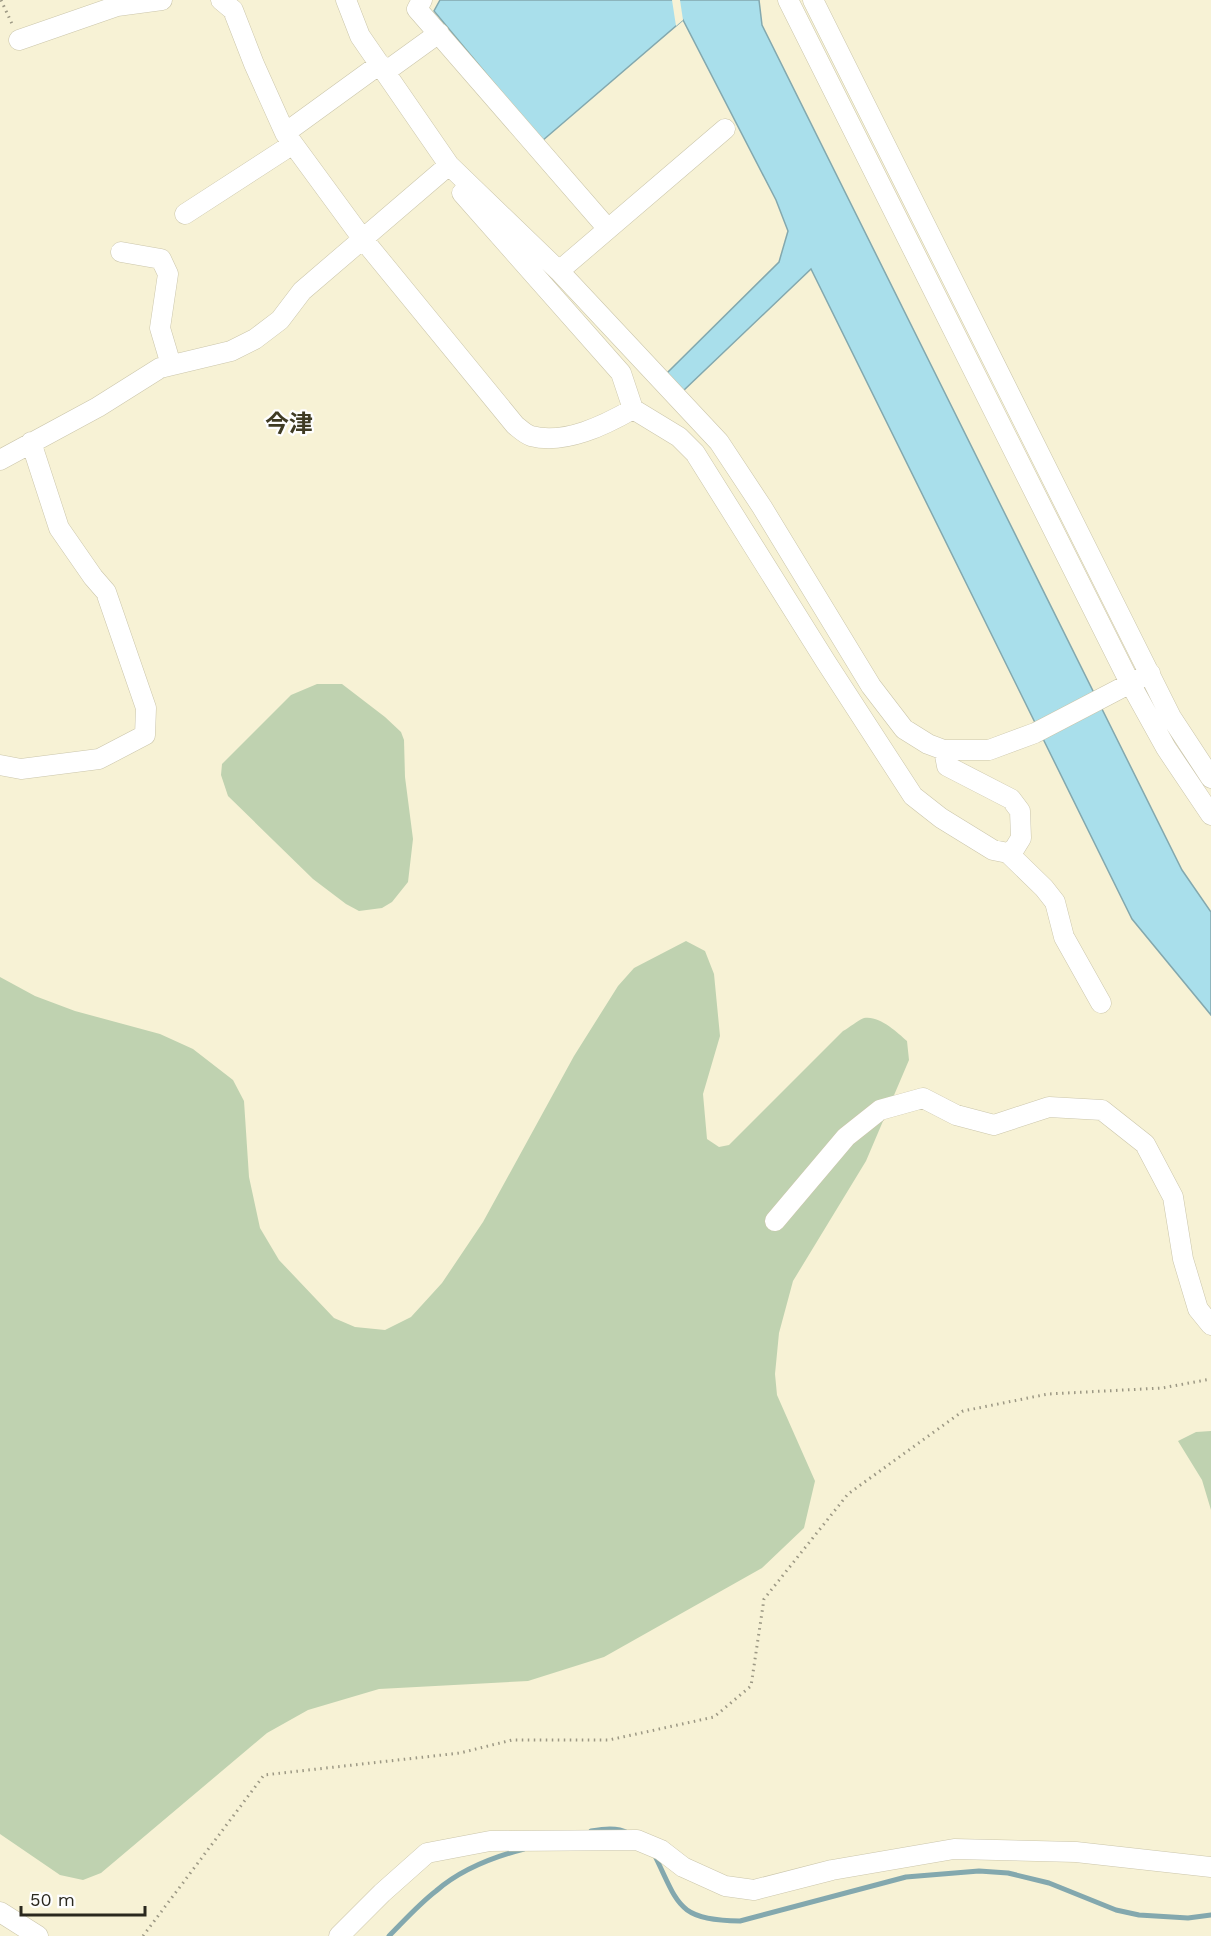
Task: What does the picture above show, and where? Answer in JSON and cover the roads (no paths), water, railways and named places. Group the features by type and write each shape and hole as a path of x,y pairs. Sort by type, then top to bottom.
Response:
{"street":[{"path":"19,40 117,6 162,0"},
{"path":"221,0 233,10 254,64 289,138 362,238 515,425 530,435 556,437 578,434 633,409"},
{"path":"346,0 360,36 446,167 621,373 633,409 678,437 695,453 913,796 942,818 993,850 1008,854 1044,888 1054,902 1064,937 1101,1003"},
{"path":"422,0 417,9 608,229"},
{"path":"788,0 1122,687 1211,815"},
{"path":"813,0 1171,717 1211,778"},
{"path":"185,213 382,68 439,33"},
{"path":"559,271 725,129"},
{"path":"0,460 98,407 160,368 231,351 255,339 280,320 302,291 446,167"},
{"path":"446,167 559,271 718,442 762,507 871,686 904,729 928,744 944,750 989,750 1035,733 1150,673"},
{"path":"121,252 161,259 168,274 160,328 171,365"},
{"path":"0,765 21,769 99,759 145,735 146,708 106,592 59,528 31,442"},
{"path":"944,750 947,766 1011,799 1020,812 1021,838 1013,851 1008,854"},
{"path":"775,1221 846,1137 880,1110 923,1098 956,1115 994,1125 1049,1107 1102,1110 1145,1144 1173,1197 1183,1258 1195,1299 1198,1309 1211,1325"},
{"path":"339,1936 427,1853 490,1841 637,1840 661,1850 683,1867 725,1886 754,1890 832,1870 954,1849 1076,1852 1211,1867"},
{"path":"0,1912 38,1936"}],"water":[{"path":"440,0 759,0 762,25 1182,870 1211,912 1211,1015 1132,919 811,269 683,391 665,375 779,262 788,231 776,200 683,20 542,141 434,11"}],"waterway":[{"path":"591,1831 615,1829 628,1833"},
{"path":"389,1936 445,1883 489,1860 524,1849"},
{"path":"654,1854 675,1897 682,1906 691,1913 719,1920 740,1921 906,1877 979,1871 1008,1873 1049,1883 1116,1910 1139,1915 1188,1918 1211,1915"}],"district":[{"name":"今津","path":"289,424"}]}
